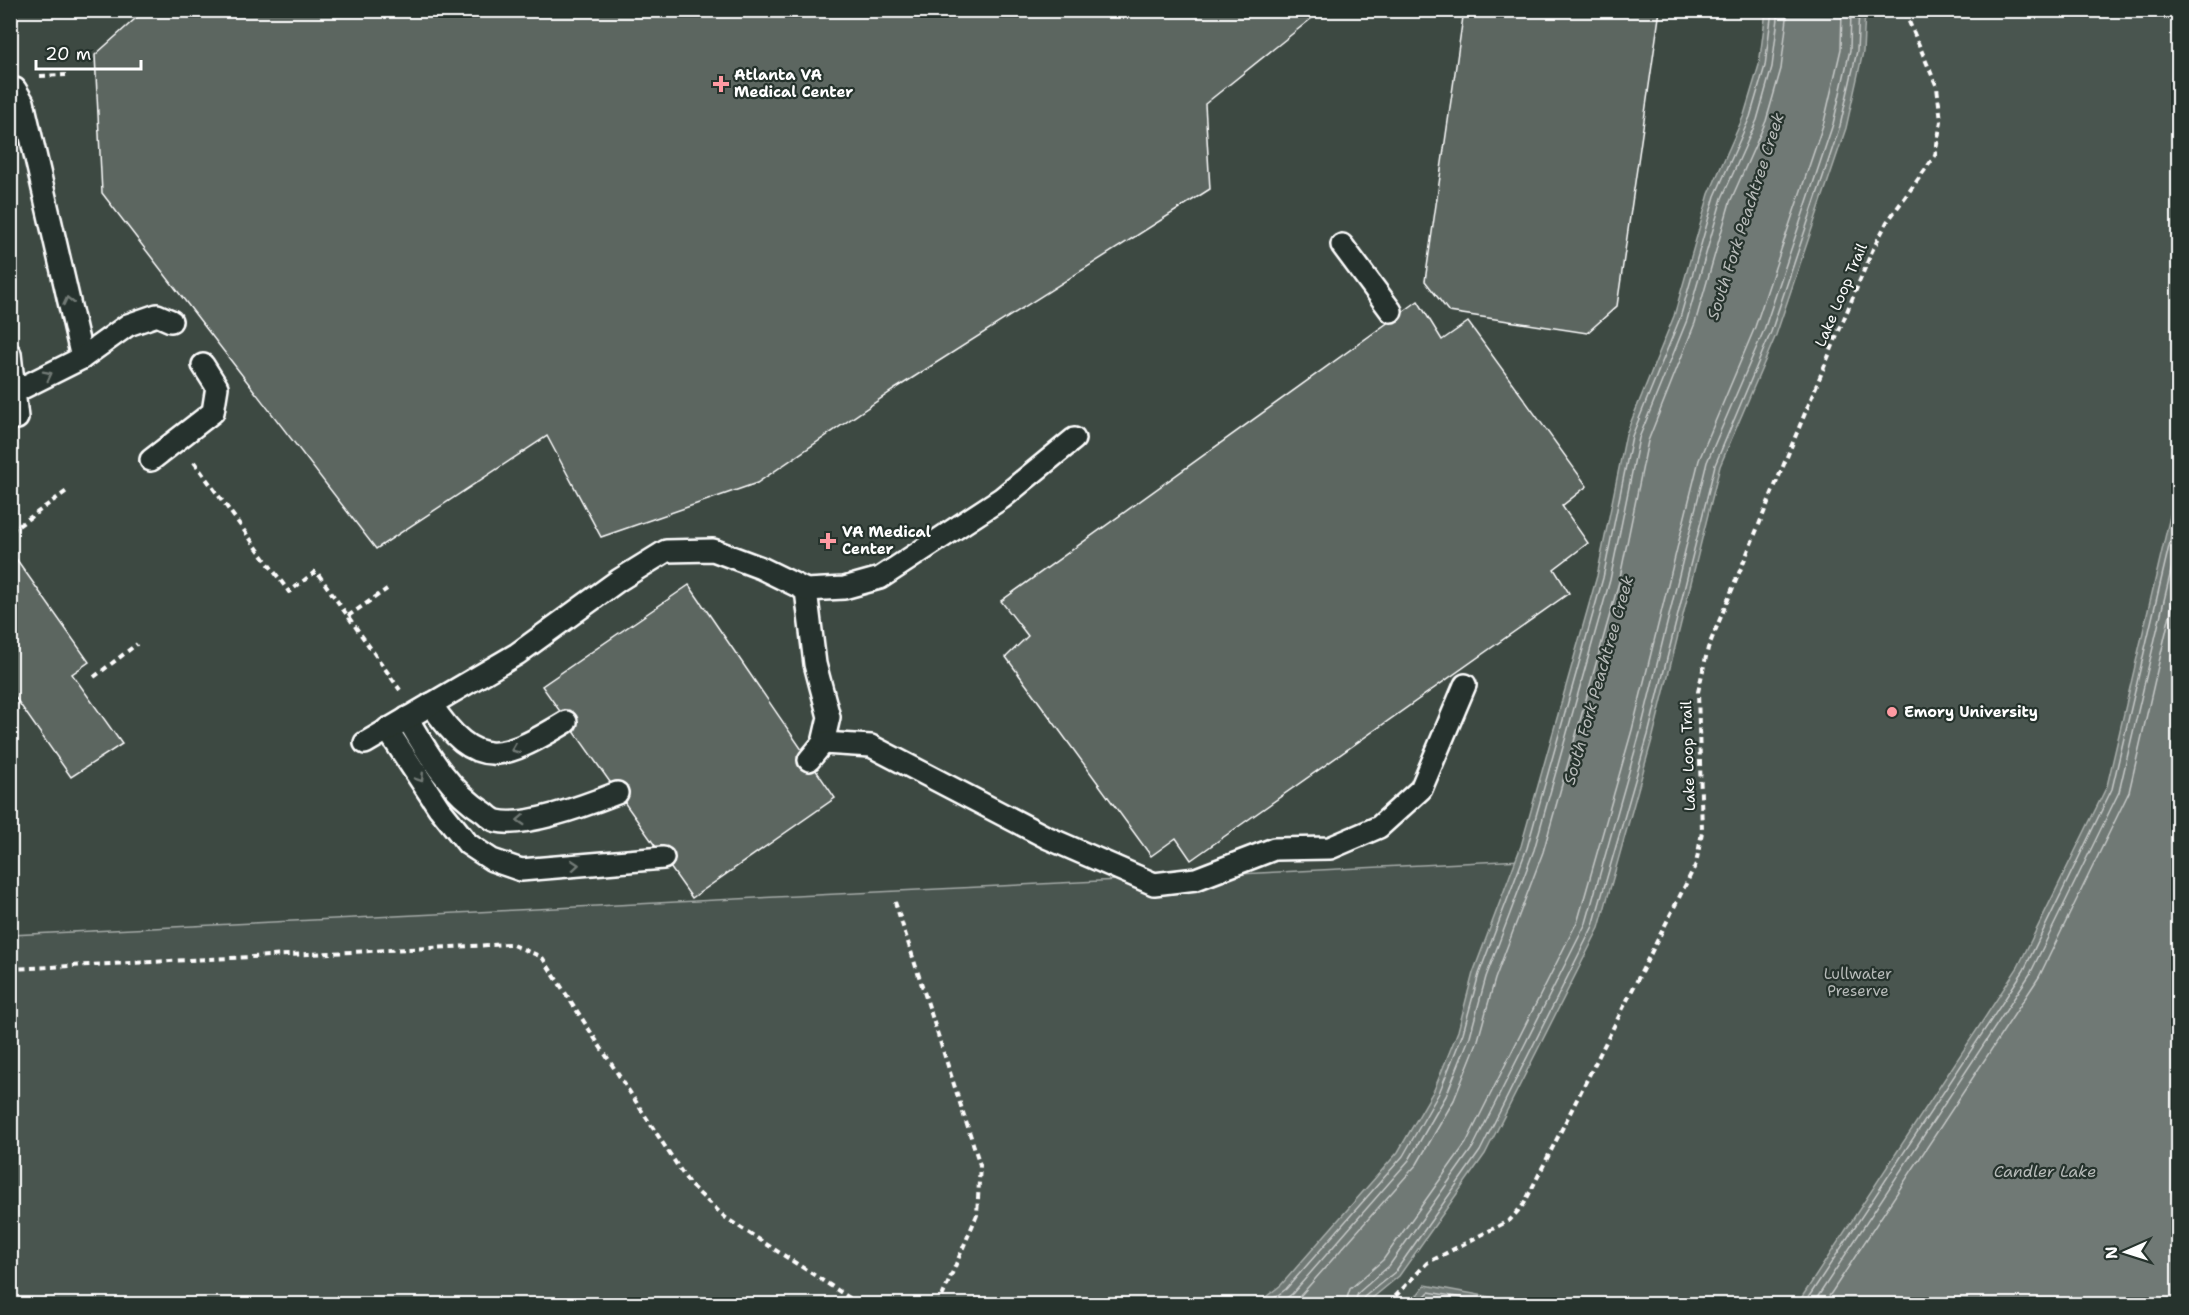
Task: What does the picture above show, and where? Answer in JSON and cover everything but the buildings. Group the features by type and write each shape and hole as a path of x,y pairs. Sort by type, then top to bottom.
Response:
{"lane":[{"path":"15,89 23,102 82,358"},
{"path":"1342,245 1391,312"},
{"path":"15,392 82,358 128,325 157,315 171,321"},
{"path":"10,354 17,418"},
{"path":"151,460 213,412 217,387 203,366"},
{"path":"365,743 517,654 619,580 666,551 713,550 761,568 806,590 844,588 880,578 1002,498 1074,439"},
{"path":"806,590 815,664 829,717 823,743 809,760"},
{"path":"823,743 871,746 1046,837 1154,884 1196,879 1274,849 1330,848 1379,827 1421,789 1465,685"},
{"path":"430,704 458,739 482,753 507,752 539,738 566,722"},
{"path":"407,718 435,764 466,802 496,821 526,821 586,805 617,793"},
{"path":"387,729 439,808 468,844 492,860 521,870 663,858"}],"path":[{"name":"Lake Loop Trail","path":"1388,1305 1427,1263 1510,1221 1524,1204 1696,864 1701,832 1698,692 1708,648 1872,251 1887,222 1935,156 1941,121 1937,87 1904,10"},
{"path":"191,457 289,592 316,572 401,692"},
{"path":"10,519 13,531 68,490"},
{"path":"348,616 387,589"},
{"path":"94,677 137,644"},
{"path":"895,902 980,1166 977,1215 939,1305"},
{"path":"10,969 510,944 542,957 690,1185 726,1218 859,1305"}],"shaded area":[{"name":"VA Medical Center","path":"11,11 2178,11 2178,1304 1562,858 11,935"}],"green space":[{"name":"Lullwater Preserve","path":"1811,11 2178,11 2178,1304 11,1304 11,935 1562,858"}],"water":[{"name":"South Fork Peachtree Creek","path":"1766,11 1865,11 1863,52 1846,128 1776,335 1720,466 1653,736 1599,928 1485,1154 1399,1276 1365,1304 1257,1304 1281,1285 1398,1152 1434,1090 1458,1031 1473,973 1521,846 1597,576 1626,434 1674,316 1709,194 1744,115 1759,65"},
{"name":"Candler Lake","path":"2178,482 2178,1304 1792,1304 1798,1303 2018,967 2107,786"},
{"path":"1425,1285 1528,1304 1410,1304"}],"place":[{"name":"Atlanta VA Medical Center","path":"721,84"},
{"name":"VA Medical Center","path":"828,541"},
{"name":"Emory University","path":"1892,712"}]}
